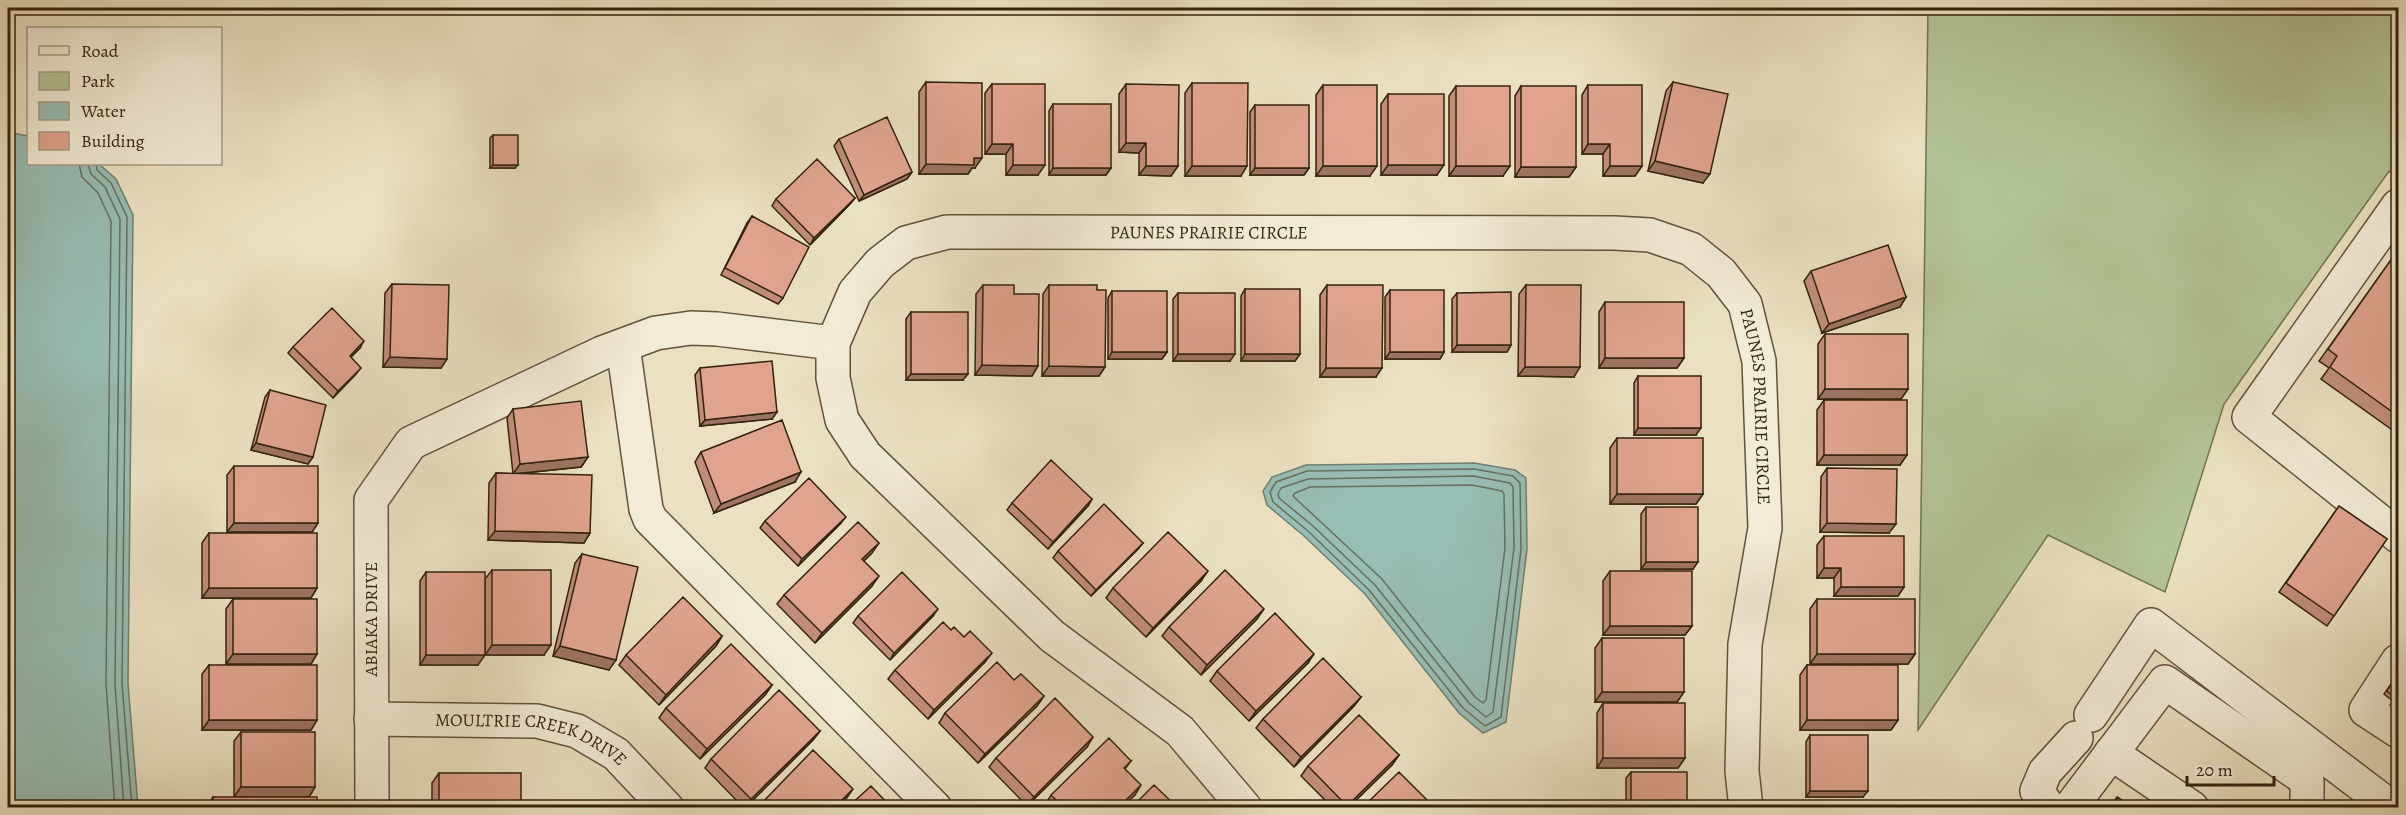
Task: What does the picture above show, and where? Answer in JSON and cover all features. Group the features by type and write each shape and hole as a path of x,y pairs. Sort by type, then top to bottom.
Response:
{"street":[{"path":"2398,206 2249,417 2398,536"},
{"name":"PAUNES PRAIRIE CIRCLE","path":"1245,807 1180,731 1052,636 865,455 842,420 833,378 833,343 855,292 880,264 906,243 947,232 1614,233 1650,235 1690,249 1721,273 1745,304 1759,361 1765,528 1745,644 1742,771 1746,807"},
{"path":"833,343 691,328 656,333 623,346 646,508 650,519 935,807"},
{"name":"ABIAKA DRIVE","path":"372,807 371,500 411,443 602,353 623,346"},
{"path":"2049,807 2037,791 2045,772 2084,726 2151,625 2392,807"},
{"path":"2398,661 2366,710 2398,731"},
{"path":"2070,807 2165,682 2307,780 2307,807"},
{"name":"MOULTRIE CREEK DRIVE","path":"371,719 537,721 576,731 616,754 667,807"},
{"path":"2110,753 2192,807"}],"green space":[{"path":"1928,8 2398,8 2398,178 2389,171 2224,404 2165,592 2048,535 1918,730"}],"water":[{"path":"8,132 27,136 27,165 100,165 116,179 133,215 128,684 138,807 8,807"},
{"path":"1474,463 1515,470 1526,478 1527,549 1506,722 1483,733 1459,713 1365,594 1304,536 1267,505 1263,491 1272,477 1306,465"}],"building":[{"path":"926,82 982,83 982,158 974,158 974,165 926,164"},
{"path":"1673,82 1728,94 1710,174 1655,161"},
{"path":"1192,83 1248,83 1247,166 1192,166"},
{"path":"992,84 1045,84 1045,165 1013,165 1013,144 992,144"},
{"path":"1126,84 1179,85 1178,166 1146,166 1146,143 1126,143"},
{"path":"1323,85 1377,85 1377,166 1323,166"},
{"path":"1588,85 1642,85 1642,166 1610,166 1610,144 1588,144"},
{"path":"1456,86 1510,86 1510,166 1456,166"},
{"path":"1521,86 1576,86 1576,167 1521,167"},
{"path":"1388,94 1444,94 1444,165 1388,165"},
{"path":"1053,104 1111,104 1111,168 1053,168"},
{"path":"1255,105 1309,105 1309,168 1255,168"},
{"path":"887,117 912,172 864,195 839,139"},
{"path":"493,135 518,135 518,165 493,165"},
{"path":"817,159 855,198 814,238 776,199"},
{"path":"752,216 809,247 783,298 725,268"},
{"path":"1888,245 1906,297 1829,324 1811,271"},
{"path":"2398,250 2398,416 2330,367 2337,356 2328,349"},
{"path":"392,284 449,285 447,359 390,357"},
{"path":"983,285 1014,285 1014,294 1039,294 1038,366 982,365"},
{"path":"1049,285 1097,285 1097,290 1106,290 1105,367 1049,366"},
{"path":"1327,285 1383,285 1382,368 1326,368"},
{"path":"1526,285 1581,285 1580,367 1525,367"},
{"path":"1245,289 1300,289 1300,354 1245,354"},
{"path":"1390,290 1444,290 1444,352 1390,352"},
{"path":"1112,291 1167,291 1167,352 1112,352"},
{"path":"1511,292 1511,345 1457,345 1457,293"},
{"path":"1178,293 1235,293 1235,354 1178,354"},
{"path":"1605,302 1684,302 1684,358 1605,358"},
{"path":"332,308 364,341 350,356 361,368 338,391 293,347"},
{"path":"911,312 968,312 968,374 911,374"},
{"path":"1825,334 1908,334 1908,389 1825,389"},
{"path":"772,361 777,412 705,420 700,368"},
{"path":"1638,376 1701,376 1701,428 1638,428"},
{"path":"270,390 326,405 313,457 256,443"},
{"path":"1824,400 1907,400 1907,455 1824,455"},
{"path":"581,401 588,457 520,464 513,409"},
{"path":"782,420 801,472 721,504 701,452"},
{"path":"1617,438 1703,438 1703,494 1617,494"},
{"path":"1051,460 1092,499 1053,542 1012,503"},
{"path":"234,466 318,466 318,523 234,523"},
{"path":"1827,468 1897,469 1896,524 1827,523"},
{"path":"496,473 592,475 590,533 495,531"},
{"path":"809,478 846,517 802,559 765,521"},
{"path":"1104,504 1143,543 1096,590 1058,551"},
{"path":"2339,506 2387,539 2334,616 2286,583"},
{"path":"1646,507 1698,507 1698,562 1646,562"},
{"path":"858,522 879,543 862,559 879,576 822,633 784,595"},
{"path":"1168,532 1208,571 1153,628 1113,588"},
{"path":"209,533 317,533 317,588 209,588"},
{"path":"1824,536 1904,536 1904,587 1841,587 1841,568 1824,568"},
{"path":"582,554 638,567 616,660 560,646"},
{"path":"492,570 551,570 551,645 492,645"},
{"path":"1225,570 1264,609 1207,665 1169,627"},
{"path":"1610,571 1692,571 1692,626 1610,626"},
{"path":"426,572 485,572 485,655 426,655"},
{"path":"902,572 938,609 894,653 858,616"},
{"path":"683,597 722,636 666,695 626,655"},
{"path":"233,599 317,599 317,654 233,654"},
{"path":"1817,599 1915,599 1915,654 1817,654"},
{"path":"1275,613 1314,654 1256,711 1217,671"},
{"path":"943,622 951,630 954,627 964,637 970,631 992,653 934,710 895,670"},
{"path":"1602,638 1684,638 1684,692 1602,692"},
{"path":"731,644 772,685 707,749 666,708"},
{"path":"1323,658 1361,697 1301,757 1263,719"},
{"path":"997,662 1014,680 1021,674 1044,696 985,754 945,713"},
{"path":"209,665 317,665 317,720 209,720"},
{"path":"1807,665 1898,665 1898,720 1807,720"},
{"path":"2398,674 2398,700 2387,691"},
{"path":"779,690 820,731 751,799 711,759"},
{"path":"1055,698 1093,737 1034,797 996,758"},
{"path":"1603,703 1685,703 1685,758 1603,758"},
{"path":"1359,715 1399,755 1347,806 1308,766"},
{"path":"241,732 315,732 315,787 241,787"},
{"path":"1810,735 1868,735 1868,791 1810,791"},
{"path":"1109,738 1131,761 1124,768 1141,785 1119,807 1063,807 1051,795"},
{"path":"813,750 853,789 835,807 758,807"},
{"path":"1399,772 1434,807 1363,807"},
{"path":"1631,772 1687,772 1687,807 1631,807"},
{"path":"439,773 521,773 521,807 439,807"},
{"path":"1154,785 1177,807 1132,807"},
{"path":"871,786 891,807 848,807"},
{"path":"213,797 317,797 317,807 213,807"},
{"path":"2117,797 2133,807 2110,807"},
{"path":"1818,802 1876,802 1876,807 1818,807"}]}
